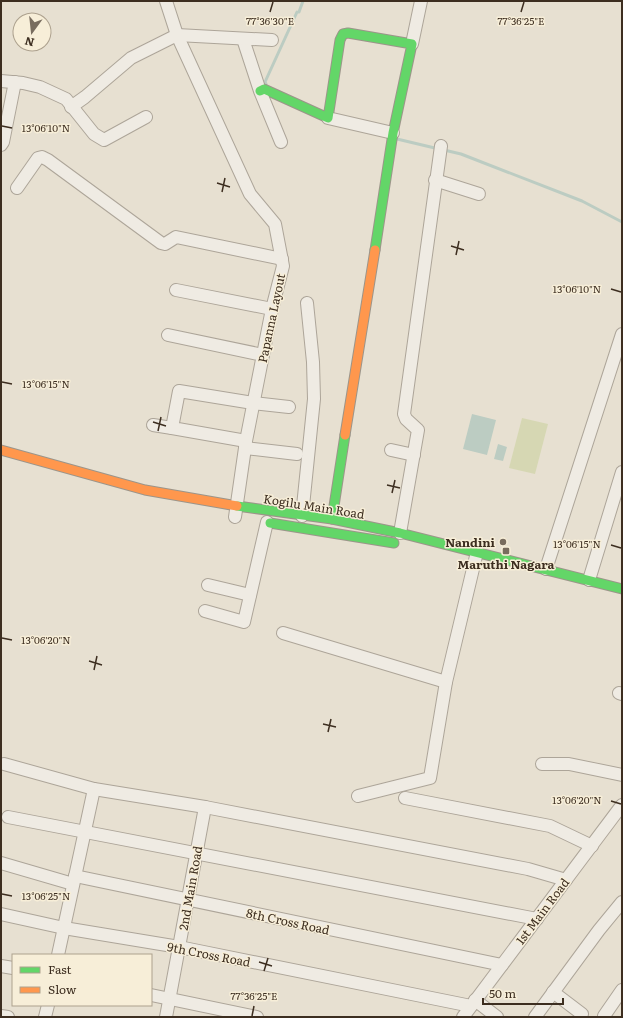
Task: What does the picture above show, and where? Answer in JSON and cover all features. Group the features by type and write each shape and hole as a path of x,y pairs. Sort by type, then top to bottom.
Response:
{"main road":[{"path":"262,90 276,94 328,118 340,40 343,34 348,33 412,44 392,138 332,520"},
{"name":"Kogilu Main Road","path":"1,450 54,466 235,514 302,516 400,532 476,560 546,569 622,589"},
{"path":"51,476 54,466"},
{"name":"Kogilu Main Road","path":"264,522 405,545"}],"street":[{"name":"Papanna Layout","path":"166,1 177,36 250,194 275,224 283,266 272,309 245,445 235,514"},
{"path":"412,44 421,1"},
{"path":"71,107 131,58 177,36 243,40 272,40"},
{"path":"243,40 281,142"},
{"path":"1,81 40,87 66,99 94,134 104,140 146,117"},
{"path":"1,144 3,142 15,82"},
{"path":"328,118 392,138"},
{"path":"400,532 418,430 404,414 439,151"},
{"path":"17,188 38,158 42,157 161,243 165,244 176,238 282,259"},
{"path":"435,180 479,194"},
{"path":"176,290 272,309"},
{"path":"302,516 314,399 313,362 307,303"},
{"path":"546,569 622,334"},
{"path":"168,335 263,355"},
{"path":"172,428 179,391 288,408"},
{"path":"153,425 245,445 297,454"},
{"path":"391,450 414,454"},
{"path":"589,580 622,472"},
{"path":"205,611 244,622 264,522"},
{"path":"358,796 430,778 446,682 476,560"},
{"path":"208,585 250,595"},
{"path":"283,634 446,682"},
{"path":"4,764 94,789 205,807 528,869 566,880"},
{"path":"542,764 569,764 622,775"},
{"path":"58,954 94,789"},
{"path":"405,798 550,826 592,846"},
{"name":"1st Main Road","path":"463,1017 622,805"},
{"name":"2nd Main Road","path":"166,1017 205,807"},
{"path":"8,817 537,918"},
{"name":"8th Cross Road","path":"1,863 74,880 188,900 502,966"},
{"path":"535,1017 598,930 622,902"},
{"name":"9th Cross Road","path":"1,914 64,928 179,947 473,1003"},
{"path":"1,966 12,968"},
{"path":"604,1016 622,990"},
{"path":"553,992 582,1014"},
{"path":"152,995 257,1017"},
{"path":"473,1003 497,1017"},
{"path":"45,1017 48,1006"},
{"path":"1,1016 8,1017"}],"green space":[{"path":"522,418 548,424 535,474 509,468"}],"shaded area":[{"path":"472,414 496,420 487,455 463,449"},
{"path":"498,444 507,447 503,461 494,459"}],"waterway":[{"path":"299,12 303,1"},
{"path":"266,84 265,82 297,12"},
{"path":"397,139 439,149"},
{"path":"444,150 461,154 582,201 622,222"}],"traffic: fast":[{"path":"260,91 264,89 328,118 340,40 343,34 348,33 412,44 393,133 375,250"},
{"path":"332,519 345,435"},
{"path":"237,506 332,519 400,533 622,589"},
{"path":"270,523 394,543"}],"traffic: slow":[{"path":"345,435 375,250"},
{"path":"1,450 145,490 237,506"}],"place":[{"name":"Nandini","path":"503,542"},
{"name":"Maruthi Nagara","path":"506,551"}]}
